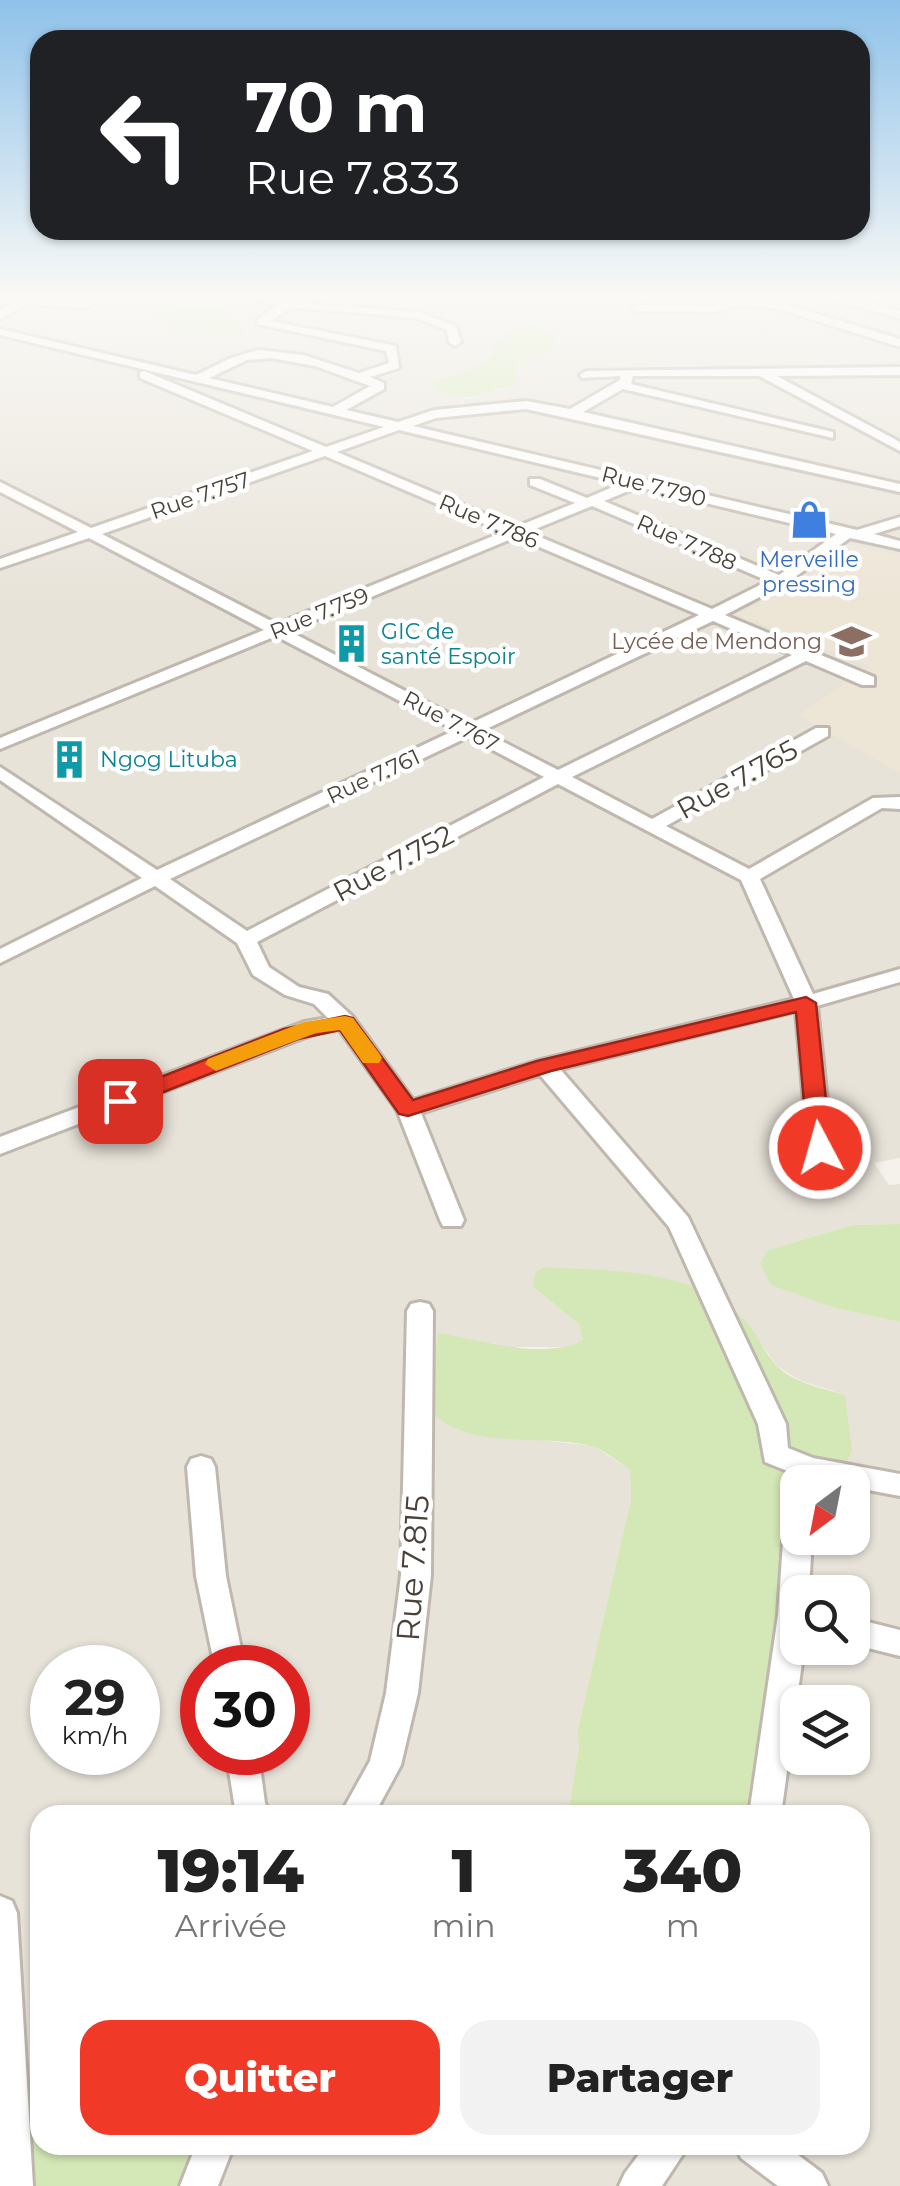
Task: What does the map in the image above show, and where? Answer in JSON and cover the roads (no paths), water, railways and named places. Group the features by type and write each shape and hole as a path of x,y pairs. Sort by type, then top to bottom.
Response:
{"street":[{"name":"Rue 7.786","path":"204,401 868,680"},
{"name":"Rue 7.790","path":"299,401 900,545"},
{"path":"338,410 355,401"},
{"path":"572,413 590,401"},
{"path":"704,401 828,435"},
{"path":"815,401 900,447"},
{"name":"Rue 7.757","path":"0,564 400,424 448,411 526,405 900,488"},
{"name":"Rue 7.788","path":"535,482 780,581"},
{"name":"Rue 7.759","path":"0,744 638,482"},
{"name":"Rue 7.767","path":"5,493 750,877"},
{"path":"852,534 900,521"},
{"name":"Rue 7.761","path":"0,957 156,878 713,615 780,581 852,534"},
{"name":"Rue 7.752","path":"246,940 558,776 806,654"},
{"name":"Rue 7.765","path":"653,826 822,732"},
{"path":"0,772 246,940 260,971 292,991 321,1000 345,1022 408,1109 452,1220"},
{"path":"820,1148 806,1003 750,877 879,802 900,803"},
{"path":"408,1109 545,1066 806,1003 900,975"},
{"path":"0,1146 292,1034 345,1022"},
{"path":"545,1066 679,1223 772,1424 775,1454 793,1465"},
{"name":"Rue 7.815","path":"362,1805 385,1765 402,1693 416,1575 420,1311"},
{"path":"201,1467 211,1576 225,1645"},
{"path":"870,1482 900,1485"},
{"path":"870,1636 900,1643"},
{"path":"767,1805 788,1665"},
{"path":"245,1775 249,1805"},
{"path":"0,1913 14,2186"},
{"path":"199,2186 211,2155"},
{"path":"638,2186 662,2155"},
{"path":"767,2155 809,2186"}],"place":[{"name":"Merveille pressing","path":"809,520"},
{"name":"Lycée de Mendong","path":"852,641"},
{"name":"GIC de santé Espoir","path":"351,644"},
{"name":"Ngog Lituba","path":"70,759"}]}
